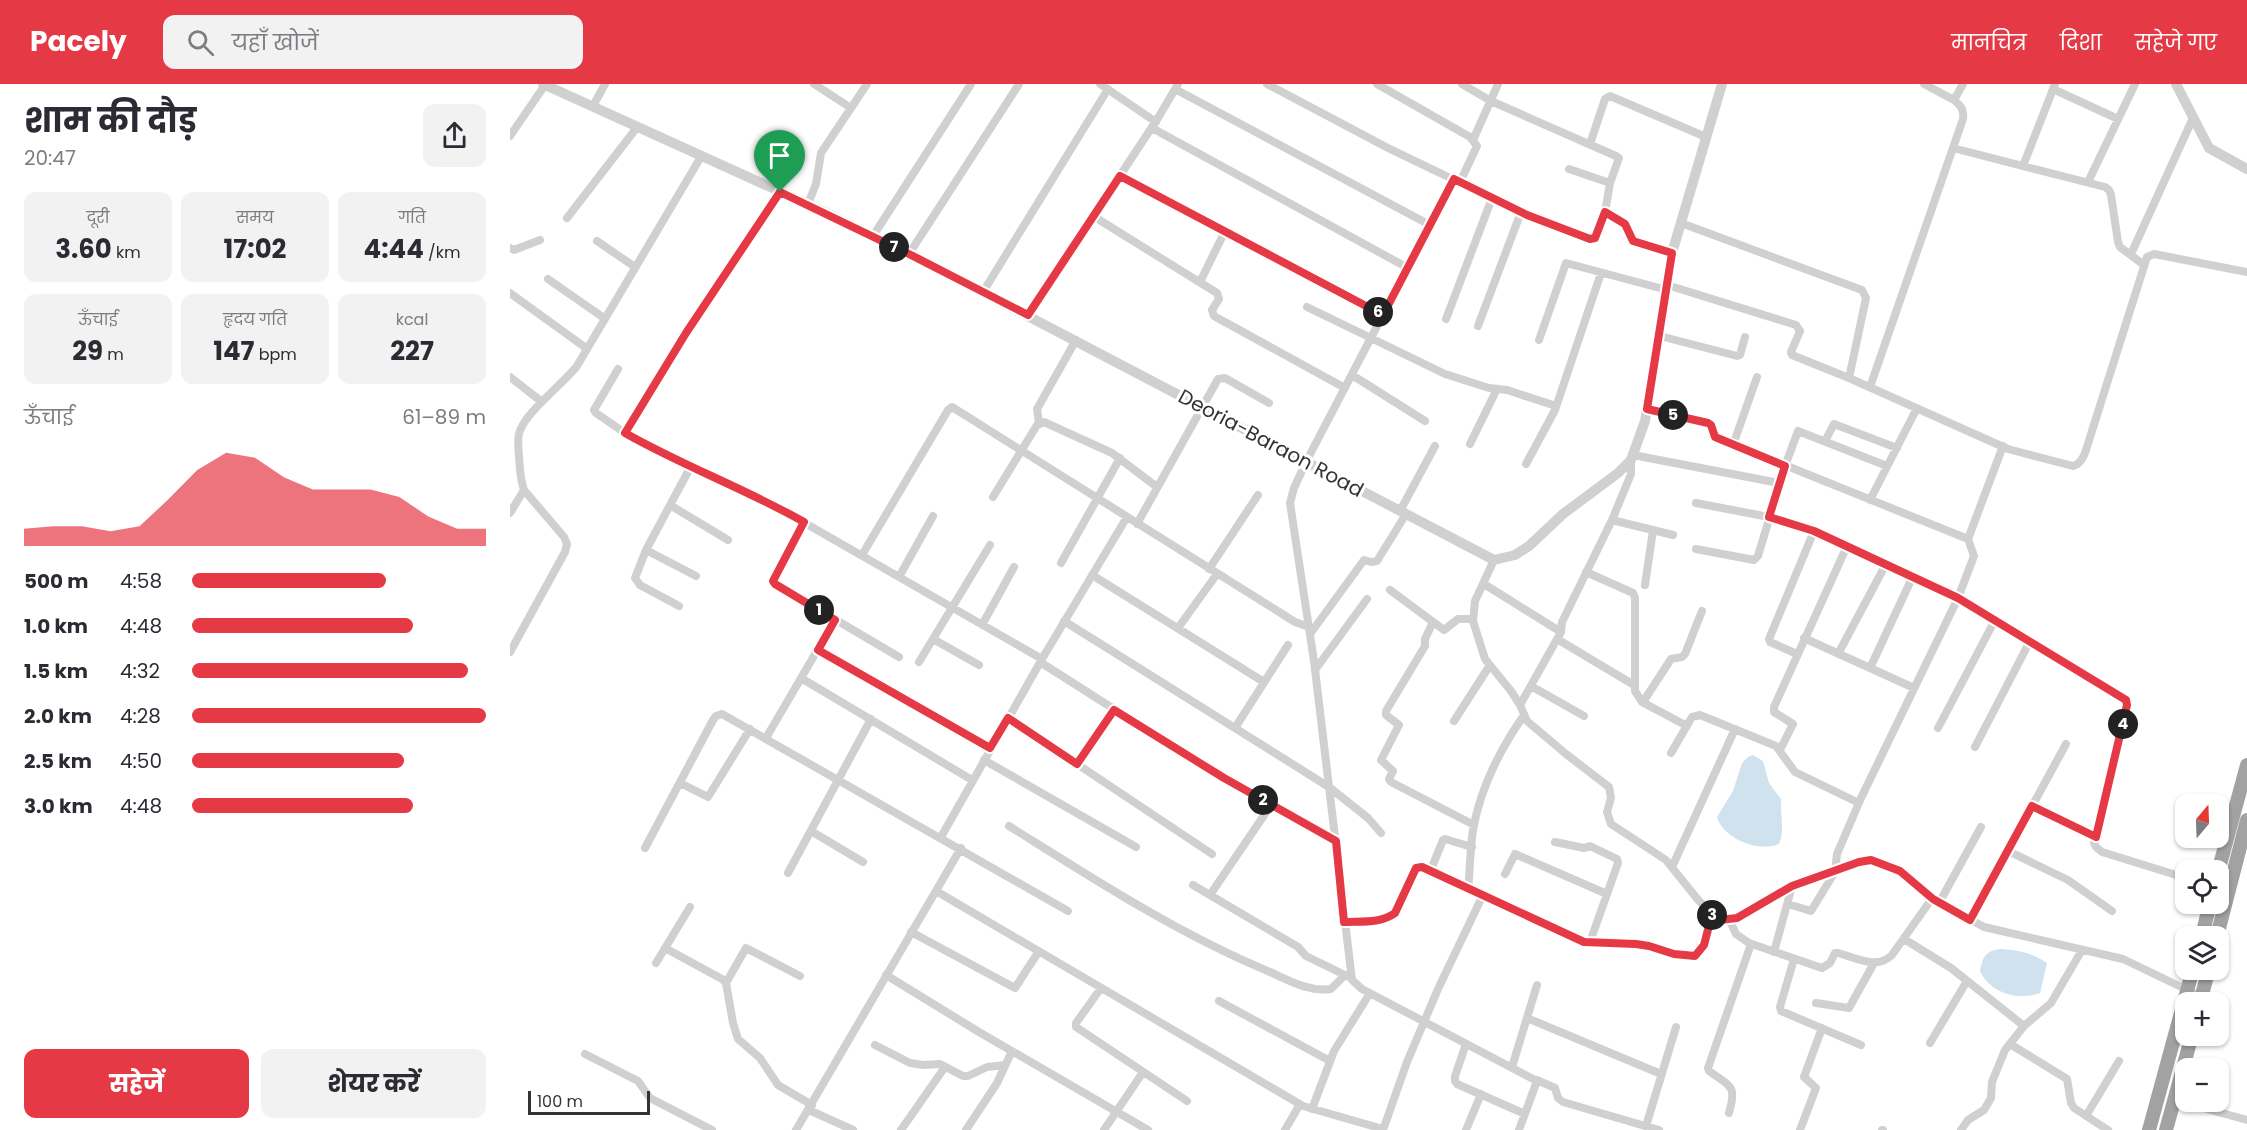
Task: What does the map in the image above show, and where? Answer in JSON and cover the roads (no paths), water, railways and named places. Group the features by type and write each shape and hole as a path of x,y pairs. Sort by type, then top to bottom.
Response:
{"highway":[{"path":"2221,860 2247,765"},
{"path":"2229,873 2247,820"},
{"path":"2149,1130 2190,980"},
{"path":"2166,1130 2189,1046"}],"street":[{"path":"510,136 544,84"},
{"name":"Deoria-Baraon Road","path":"544,84 808,204 909,254 1494,560"},
{"path":"593,106 605,84"},
{"path":"814,84 851,108"},
{"path":"808,204 818,178 821,153 867,84"},
{"path":"873,236 971,84"},
{"path":"909,254 1019,84"},
{"path":"1267,84 1388,148 1521,212 1590,239 1595,238 1605,212 1610,183 1619,158 1491,101 1462,84"},
{"path":"1348,977 1336,841 1315,670 1290,503 1306,462 1430,225 1477,146 1473,140 1377,84"},
{"path":"1473,140 1498,84"},
{"path":"1520,705 1559,635 1562,622 1612,520 1631,474 1632,458 1647,409 1672,253 1722,84"},
{"path":"1870,387 1964,119 1964,111 1954,100 1924,84"},
{"path":"1954,100 1963,84"},
{"path":"2088,182 2135,84"},
{"path":"2176,84 2209,148 2247,170"},
{"path":"1028,315 1154,125 1176,86 1430,225"},
{"path":"2023,166 2054,86 2118,120"},
{"path":"982,292 1104,87 1154,125 1408,268"},
{"path":"1590,144 1605,99 1610,96 1706,136"},
{"path":"2131,254 2193,118"},
{"path":"567,218 638,126"},
{"path":"1953,148 2105,187 2109,190 2118,242 2145,265"},
{"path":"510,652 565,552 567,544 564,537 524,490 520,476 518,435 523,425 542,402 569,377 702,155"},
{"path":"1569,169 1610,183"},
{"path":"1120,176 1383,315"},
{"path":"625,433 686,333 780,192"},
{"path":"1446,319 1492,198"},
{"path":"1478,326 1521,212"},
{"path":"1605,212 1625,224 1633,241 1672,253"},
{"path":"1093,216 1219,295 1212,310 1214,316 1345,388"},
{"path":"1681,222 1862,290 1866,298 1850,378"},
{"path":"1200,282 1225,231"},
{"path":"510,248 514,250 540,240"},
{"path":"597,241 634,267"},
{"path":"1539,340 1563,265 1571,264 1667,288 1796,325 1800,332 1791,352 1792,355 1850,378 2002,446 2073,466 2082,461 2147,257 2154,254 2247,272"},
{"path":"1526,464 1556,406 1601,273"},
{"path":"548,279 604,318"},
{"path":"510,293 586,348"},
{"path":"1307,307 1444,374 1556,406"},
{"path":"1660,336 1737,356 1740,355 1745,337"},
{"path":"1039,424 1037,409 1076,340"},
{"path":"618,369 594,410 625,433 763,499 862,555 1041,661 1114,710 1224,778 1336,841"},
{"path":"1352,375 1425,421"},
{"path":"510,377 542,402"},
{"path":"1137,524 1218,379 1222,377 1269,403"},
{"path":"1733,445 1757,377"},
{"path":"1470,444 1497,389"},
{"path":"862,555 948,410 952,407 1309,631"},
{"path":"1870,500 1917,408"},
{"path":"1647,409 1708,423 1715,437 1968,539"},
{"path":"993,497 1021,450 1039,424 1044,422 1120,458 1157,487"},
{"path":"1825,441 1834,424 1897,448"},
{"path":"1696,549 1754,560 1758,556 1779,483 1798,431 1887,466"},
{"path":"1309,631 1362,562 1377,561 1435,446"},
{"path":"1788,904 1810,911 1835,872 1837,855 1859,803 1958,598 1974,556 1968,539 2002,446"},
{"path":"1061,563 1120,458"},
{"path":"1632,458 1779,483"},
{"path":"1632,458 1618,473 1563,514 1528,546 1515,555 1494,560 1475,601 1473,619 1485,659 1520,705 1527,721 1609,788 1611,798 1607,812 1611,824 1666,860 1712,914 1720,920 1737,918 1792,886 1859,862 1871,860 1900,871 1936,900 1984,927 2123,959 2190,992"},
{"path":"679,606 636,582 638,568 646,550 691,466"},
{"path":"511,509 524,490"},
{"path":"1178,628 1258,495"},
{"path":"1695,503 1769,517 1814,531 1913,576 1958,598 2126,700 2127,705 2096,837 2096,847 2102,852 2175,875"},
{"path":"670,505 728,540"},
{"path":"899,577 933,516"},
{"path":"941,837 990,748 1126,517"},
{"path":"1612,520 1673,536"},
{"path":"804,522 773,581 775,584 899,657"},
{"path":"1645,585 1653,530"},
{"path":"1797,654 1770,642 1769,639 1814,531"},
{"path":"919,663 990,545"},
{"path":"1780,750 1793,724 1773,710 1847,546"},
{"path":"646,550 696,576"},
{"path":"1838,654 1886,564"},
{"path":"982,625 1014,567"},
{"path":"1586,572 1634,593 1635,686 1638,698 1687,726"},
{"path":"1092,575 1264,682"},
{"path":"1870,668 1913,576"},
{"path":"1484,584 1635,686"},
{"path":"1390,590 1444,630 1458,619 1473,619"},
{"path":"1315,670 1367,598"},
{"path":"1644,702 1671,659 1682,657 1685,654 1702,611"},
{"path":"766,738 835,620"},
{"path":"1938,728 1995,620"},
{"path":"1064,621 1329,787 1368,818 1381,833"},
{"path":"1433,622 1426,636 1425,646 1385,713 1399,725 1381,760 1393,771 1390,777 1391,782 1474,825"},
{"path":"1804,638 1914,688"},
{"path":"933,639 979,665"},
{"path":"1975,747 2030,641"},
{"path":"1235,728 1288,645"},
{"path":"818,650 990,748"},
{"path":"1454,721 1490,665"},
{"path":"801,678 972,780"},
{"path":"1531,686 1584,716"},
{"path":"1077,764 1114,710"},
{"path":"645,848 716,716 722,714 1068,911"},
{"path":"1468,890 1474,825 1506,741 1524,715"},
{"path":"1671,753 1692,717 1700,715 1776,746 1795,772 1859,803"},
{"path":"1008,718 1212,854"},
{"path":"788,873 871,719"},
{"path":"680,783 708,797 750,729"},
{"path":"1672,867 1735,729"},
{"path":"1970,920 2066,744"},
{"path":"984,760 1136,847"},
{"path":"1210,895 1271,805"},
{"path":"2032,806 2096,837"},
{"path":"1009,826 1149,912 1245,962 1316,990 1331,989 1348,977"},
{"path":"1729,919 1736,934 1752,944 1822,968 1830,963 1835,953 1874,963 1886,962 1936,900 1981,827"},
{"path":"811,831 863,862"},
{"path":"1430,872 1445,838 1472,847"},
{"path":"1555,842 1584,848 1590,846 1615,857 1618,863 1590,942"},
{"path":"796,1130 960,848"},
{"path":"2008,851 2068,880 2112,911"},
{"path":"1505,874 1515,854 1607,894"},
{"path":"1344,922 1378,921 1395,913 1416,868 1422,867 1482,897 1584,942 1636,944 1674,954 1695,956 1704,945 1712,914"},
{"path":"1193,885 1299,946 1313,961 1348,977 1355,985 1554,1088 1558,1098 1563,1102 1659,1130"},
{"path":"1774,952 1792,886"},
{"path":"936,891 1300,1104 1383,1129 1424,1022 1482,897"},
{"path":"656,963 690,907"},
{"path":"911,932 1015,988 1039,951"},
{"path":"1904,939 1951,968 2024,1026"},
{"path":"1729,1113 1734,1096 1733,1091 1708,1068 1752,944"},
{"path":"665,948 726,983"},
{"path":"800,976 746,948 726,983 738,1039 760,1058 778,1085 810,1107 853,1130"},
{"path":"1961,1130 1972,1116 1984,1110 1992,1094 1992,1082 1999,1063 2010,1044 2024,1026 2051,1003 2082,950"},
{"path":"1794,959 1780,1007 1782,1011 1861,1045"},
{"path":"1816,1003 1849,1008 1874,963"},
{"path":"886,975 1148,1130"},
{"path":"1930,1043 1967,981"},
{"path":"1512,1067 1537,985"},
{"path":"1101,988 1076,1023 1076,1028 1187,1101"},
{"path":"1312,1109 1330,1061 1370,993"},
{"path":"1219,1001 1330,1061"},
{"path":"1527,1018 1661,1074"},
{"path":"1646,1126 1676,1027"},
{"path":"1800,1130 1816,1088 1804,1077 1822,1028"},
{"path":"875,1044 910,1063 937,1064 963,1076 968,1076 987,1066 1005,1065"},
{"path":"1466,1044 1455,1081 1525,1114"},
{"path":"2010,1044 2067,1079 2074,1108 2108,1130"},
{"path":"966,1130 992,1091 1012,1051"},
{"path":"585,1054 638,1081 650,1098 712,1130"},
{"path":"2086,1116 2119,1061"},
{"path":"901,1130 945,1067"},
{"path":"1104,1130 1143,1072"},
{"path":"1519,1130 1537,1080"},
{"path":"1466,1130 1481,1094"},
{"path":"2174,1100 2247,1120"},
{"path":"1286,1130 1300,1104"}],"water":[{"path":"1753,755 1763,761 1769,783 1781,799 1781,839 1779,844 1771,846 1762,847 1734,838 1721,825 1717,817 1733,791 1742,763"},
{"path":"2000,949 2025,953 2047,963 2040,993 2014,995 1990,985 1980,971 1988,953"}]}
